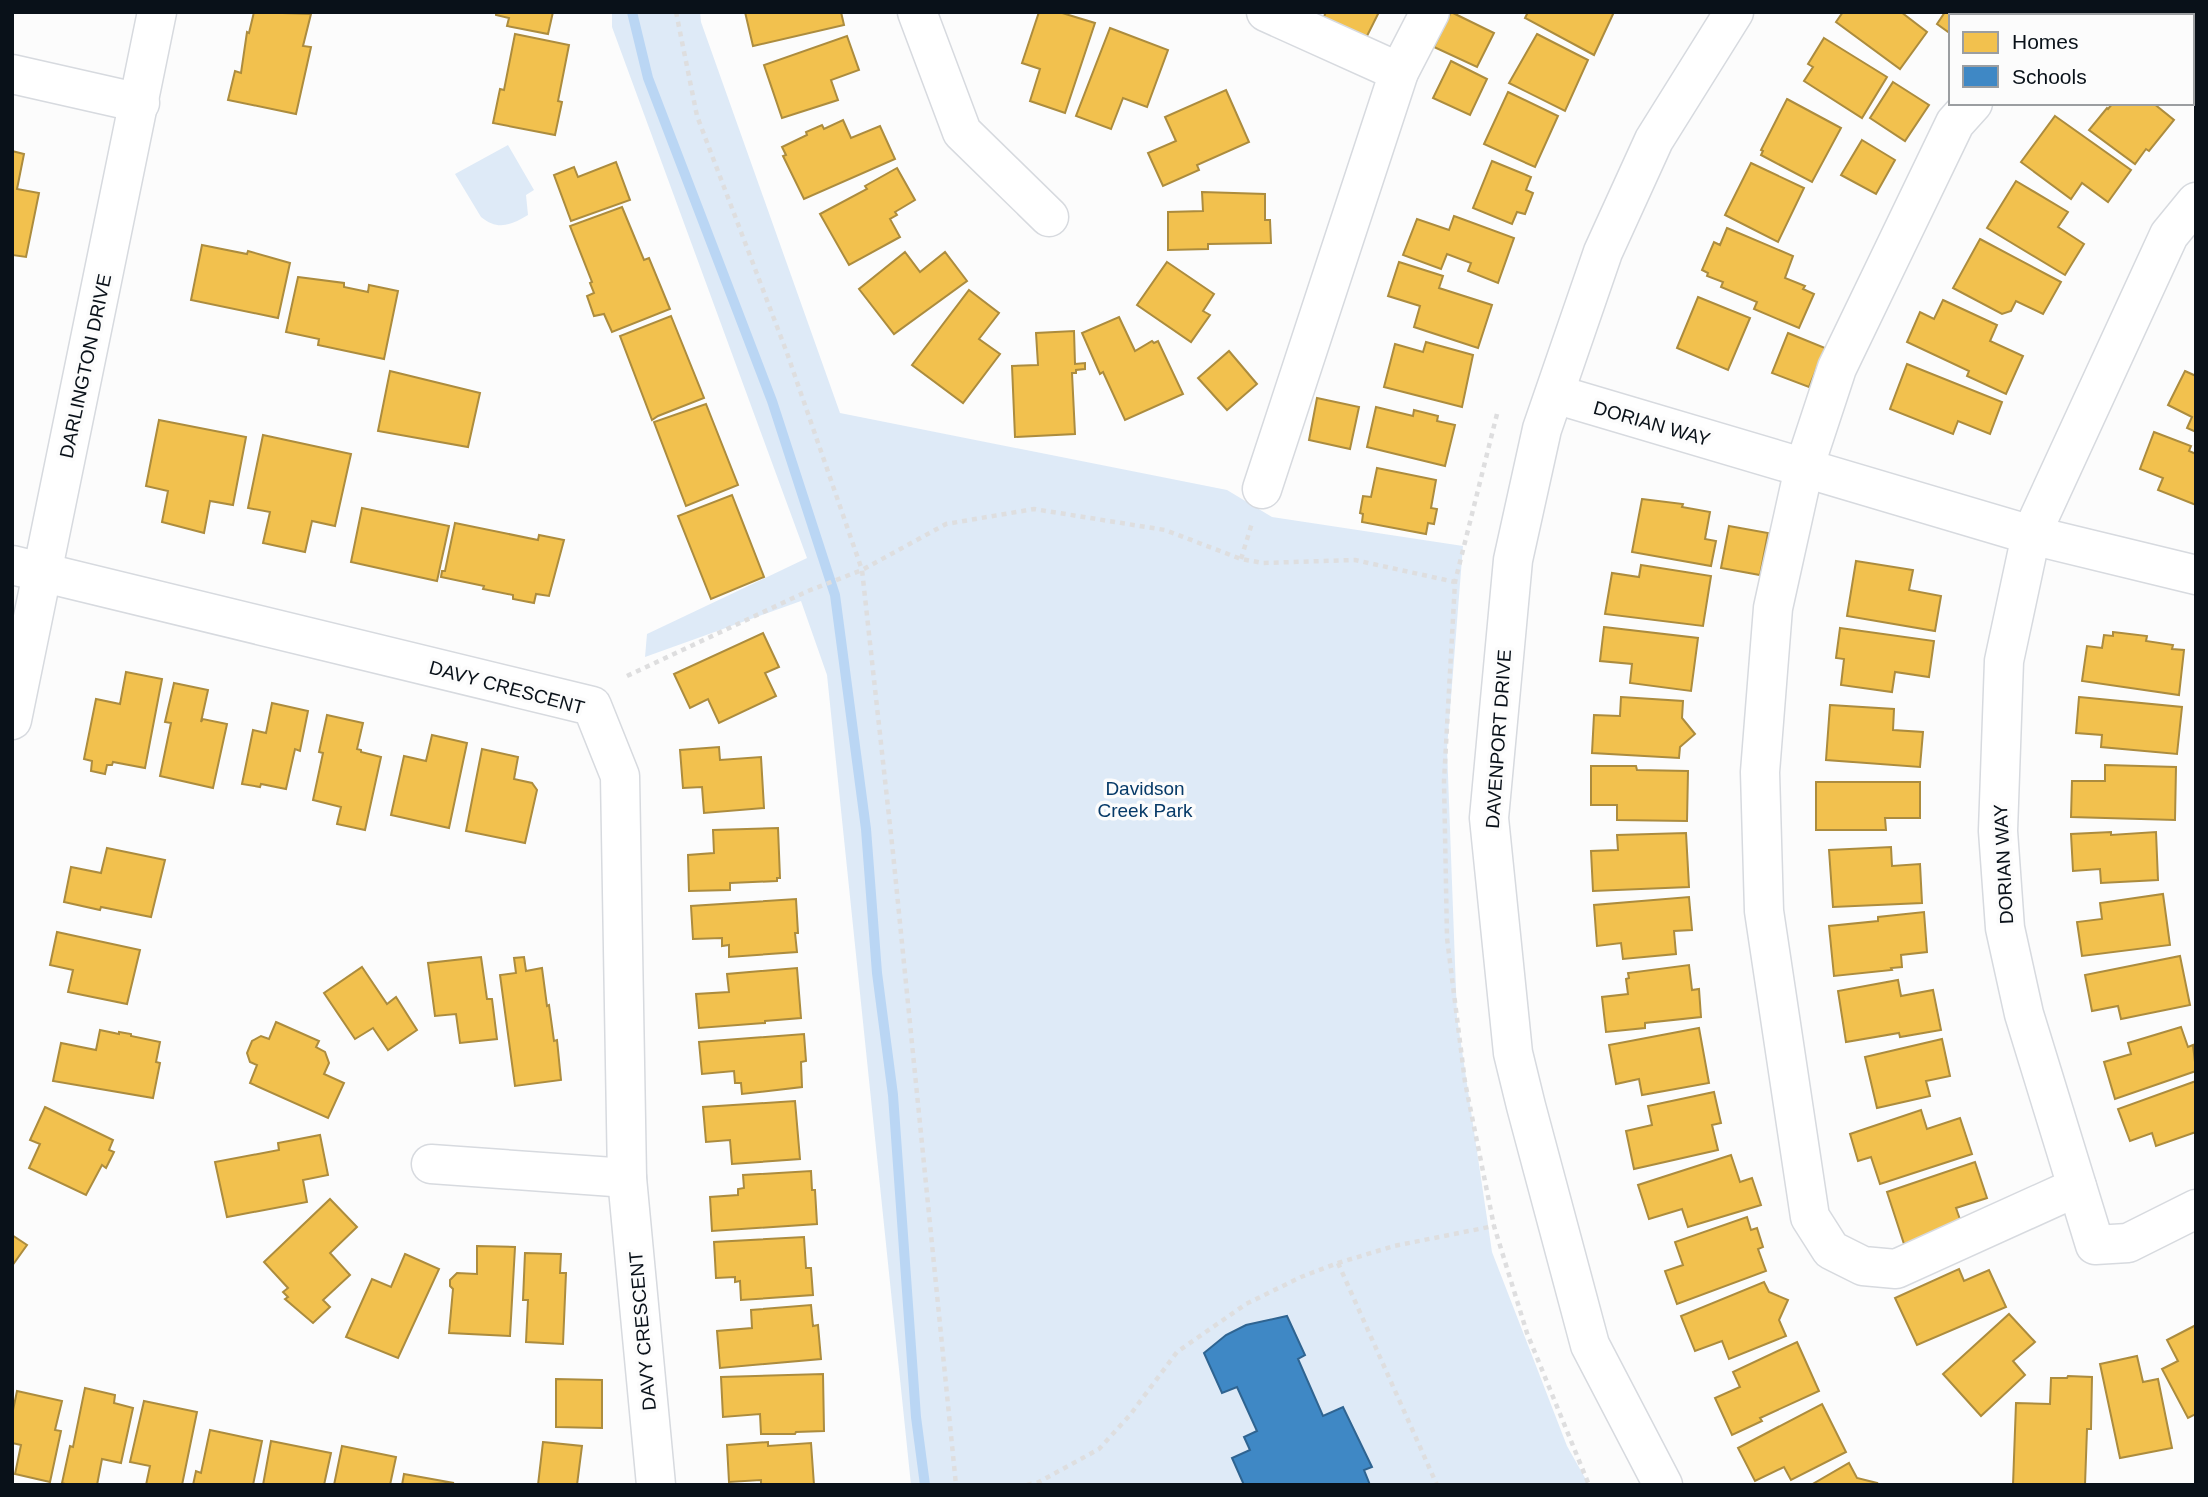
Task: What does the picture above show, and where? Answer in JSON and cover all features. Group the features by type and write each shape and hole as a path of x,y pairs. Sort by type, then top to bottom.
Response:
{"street":[{"name":"DARLINGTON DRIVE","path":"12,720 27,568 140,103 158,12"},
{"path":"917,12 962,132 1049,218"},
{"path":"1266,12 1399,72"},
{"path":"1262,489 1399,72 1430,12"},
{"name":"DAVENPORT DRIVE","path":"1663,1485 1590,1345 1519,1080 1513,1053 1489,818 1513,561 1532,467 1603,252 1654,140 1734,12"},
{"path":"12,74 140,103"},
{"path":"1971,105 1955,123 1837,368 1804,468 1773,608 1760,772 1764,911 1810,1217 1831,1250 1863,1266 1896,1269 2077,1187"},
{"name":"DORIAN WAY","path":"2196,202 2169,234 2031,535 2004,661 1998,831 2005,928 2024,1014 2095,1245 2129,1243 2196,1209"},
{"name":"DORIAN WAY","path":"1555,394 2031,535 2196,575"},
{"name":"DAVY CRESCENT","path":"27,568 592,706 620,776 628,1178 656,1485"},
{"path":"431,1164 628,1178"}],"path":[{"path":"676,12 697,116 787,353 862,570 956,1485"},
{"path":"1497,414 1455,582 1444,781 1447,938 1465,1082 1494,1226 1527,1333 1589,1485"},
{"path":"627,676 808,591 862,570 946,524 1034,509 1165,530 1241,559 1263,563 1355,560 1455,582"},
{"path":"1027,1485 1039,1482 1099,1449 1177,1352 1212,1325 1246,1304 1301,1277 1338,1263 1394,1246 1494,1226"},
{"path":"1338,1263 1437,1485"}],"green space":[{"name":"Davidson Creek Park","path":"612,12 700,12 701,22 840,413 1227,490 1272,517 1463,546 1447,748 1457,1017 1492,1252 1567,1446 1589,1485 911,1485 827,675 801,601 645,657 647,634 807,558 612,27"},
{"path":"508,145 534,190 526,195 528,215 510,224 499,225 481,217 455,174"}],"building: Homes":[{"path":"254,12 311,14 303,46 311,47 296,114 228,100 235,71 241,73 247,32 249,33"},
{"path":"496,12 553,12 548,34 507,26 509,18 496,15"},
{"path":"745,12 841,12 844,25 753,46"},
{"path":"1039,12 1059,12 1095,23 1065,113 1030,101 1040,69 1022,63"},
{"path":"1326,12 1379,12 1363,44 1321,23"},
{"path":"1451,12 1494,33 1477,67 1434,47"},
{"path":"1528,12 1614,12 1594,55 1525,18"},
{"path":"1843,12 1901,12 1927,32 1900,69 1836,22"},
{"path":"1945,12 1995,14 1949,14 1949,33 1937,24"},
{"path":"2180,12 2196,12 2196,28 2194,14"},
{"path":"1110,28 1168,50 1147,107 1123,98 1111,129 1076,116"},
{"path":"515,34 569,45 558,101 562,102 555,135 493,123 500,89 504,90"},
{"path":"1537,34 1588,60 1565,111 1509,83"},
{"path":"847,36 859,70 831,80 838,100 782,118 764,65"},
{"path":"1824,38 1887,77 1862,118 1804,81 1813,67 1808,64"},
{"path":"2194,52 2196,54 2194,97"},
{"path":"1451,61 1487,79 1470,115 1433,98"},
{"path":"1893,82 1929,105 1905,141 1870,118"},
{"path":"1226,90 1249,142 1197,165 1199,170 1163,186 1148,153 1176,141 1165,117"},
{"path":"1508,92 1558,116 1535,167 1484,144"},
{"path":"1787,99 1841,128 1812,182 1761,155 1761,150"},
{"path":"2111,105 2155,105 2174,120 2135,164 2089,130"},
{"path":"2055,116 2131,170 2108,202 2082,183 2071,199 2021,162"},
{"path":"843,120 851,138 880,126 895,159 804,199 783,156 786,155 782,147 807,135 806,132 822,125 824,129"},
{"path":"1862,140 1895,160 1876,194 1841,175"},
{"path":"12,151 24,154 17,189 39,193 26,257 12,255"},
{"path":"1492,161 1531,177 1526,190 1533,193 1525,214 1517,212 1512,224 1473,208"},
{"path":"616,162 630,200 571,221 554,175 574,167 578,177"},
{"path":"1751,163 1804,188 1778,242 1725,215"},
{"path":"897,168 915,200 895,212 897,215 890,219 900,237 849,265 820,214 867,189 865,186"},
{"path":"2016,181 2068,212 2058,227 2084,244 2065,275 1987,228"},
{"path":"1202,192 1265,194 1265,220 1270,220 1271,243 1208,244 1208,249 1168,250 1168,212 1203,211"},
{"path":"622,207 644,260 649,258 670,309 612,332 604,314 594,316 587,296 594,293 590,283 592,282 570,226"},
{"path":"1454,216 1514,238 1498,283 1468,271 1471,263 1447,254 1441,269 1403,255 1417,219 1449,230"},
{"path":"1727,228 1793,256 1785,278 1805,286 1803,289 1814,294 1799,328 1754,309 1757,302 1721,287 1723,282 1707,276 1708,273 1702,270 1714,242 1720,245"},
{"path":"1980,239 2061,282 2043,314 2016,301 2011,311 2002,314 1953,288"},
{"path":"202,245 247,254 248,251 290,263 278,318 191,300"},
{"path":"905,252 920,272 945,252 967,281 894,334 859,289"},
{"path":"1167,262 1214,294 1203,311 1210,315 1191,342 1137,305"},
{"path":"1399,262 1443,276 1439,288 1492,305 1478,348 1414,327 1420,306 1388,296"},
{"path":"298,277 344,283 344,287 368,292 369,285 398,291 384,359 318,345 319,339 286,332"},
{"path":"969,290 999,313 979,339 1000,354 963,403 912,365"},
{"path":"1698,297 1750,318 1728,370 1677,348"},
{"path":"1943,300 1997,325 1990,341 2023,356 2006,394 1967,376 1969,371 1907,342 1920,312 1934,319"},
{"path":"671,316 704,398 652,420 620,336"},
{"path":"1119,317 1135,351 1152,341 1158,341 1183,394 1125,420 1082,333"},
{"path":"1074,331 1075,364 1085,363 1085,369 1072,373 1075,434 1015,437 1012,366 1038,365 1036,333"},
{"path":"1788,333 1825,348 1809,387 1772,373"},
{"path":"1426,342 1473,355 1462,407 1384,387 1395,344 1423,352"},
{"path":"1229,351 1257,384 1227,410 1198,378"},
{"path":"1907,364 2002,402 1990,434 1958,421 1953,434 1890,409"},
{"path":"390,371 480,393 468,447 378,431"},
{"path":"2185,371 2196,376 2196,432 2187,428 2192,417 2168,405"},
{"path":"1317,398 1359,407 1350,449 1309,440"},
{"path":"706,404 738,485 686,506 654,422"},
{"path":"1376,407 1413,416 1414,410 1438,416 1437,421 1455,425 1445,466 1367,447"},
{"path":"159,420 246,437 233,505 210,501 204,533 162,522 168,491 146,486"},
{"path":"2154,432 2191,446 2189,451 2196,454 2196,505 2158,490 2163,478 2140,469"},
{"path":"263,435 351,454 335,526 312,521 305,552 263,543 270,512 248,508"},
{"path":"1377,468 1436,480 1431,508 1437,509 1434,524 1428,523 1426,534 1362,522 1363,514 1360,513 1363,496 1371,497"},
{"path":"732,495 764,577 711,599 678,516"},
{"path":"1642,499 1683,504 1682,507 1710,512 1705,539 1716,541 1711,566 1632,552"},
{"path":"362,508 449,526 437,581 351,562"},
{"path":"455,523 538,540 539,535 564,540 549,596 536,594 534,603 513,599 513,595 483,589 484,586 441,577 442,571 445,571"},
{"path":"1729,526 1768,533 1760,575 1721,568"},
{"path":"1856,561 1913,570 1909,590 1941,596 1935,631 1847,616"},
{"path":"1641,565 1711,576 1703,626 1605,614 1612,573 1639,577"},
{"path":"1604,627 1698,638 1691,691 1630,683 1632,664 1600,661"},
{"path":"1840,628 1934,641 1929,677 1895,672 1892,692 1841,685 1844,659 1836,658"},
{"path":"2113,632 2147,636 2146,641 2173,645 2172,649 2184,650 2179,695 2082,681 2087,646 2102,648 2104,635 2113,636"},
{"path":"763,633 779,667 765,673 776,696 719,723 708,699 690,708 674,674"},
{"path":"126,672 162,679 145,768 113,762 112,765 107,765 105,774 91,771 92,761 84,759 96,699 120,704"},
{"path":"174,683 208,690 201,722 203,719 227,724 213,788 160,776 171,723 165,722"},
{"path":"1621,697 1683,701 1682,718 1695,734 1680,747 1679,758 1592,753 1594,715 1620,716"},
{"path":"2079,697 2182,707 2177,754 2101,747 2102,735 2076,733"},
{"path":"272,703 308,711 300,751 295,749 286,789 261,784 260,787 242,784 253,730 266,733"},
{"path":"1830,705 1894,709 1893,730 1923,732 1920,767 1826,760"},
{"path":"327,715 363,723 357,749 381,757 365,830 337,824 341,807 313,800 323,753 319,752"},
{"path":"432,735 467,743 449,828 391,815 404,756 426,761"},
{"path":"719,747 720,760 761,757 764,808 704,813 702,787 683,788 680,750"},
{"path":"482,749 518,757 514,779 532,783 537,790 525,843 466,831"},
{"path":"2105,765 2176,767 2175,820 2071,817 2072,781 2105,781"},
{"path":"1591,766 1636,766 1637,770 1688,771 1687,821 1617,820 1617,805 1591,805"},
{"path":"1816,782 1920,782 1920,818 1885,818 1886,830 1816,830"},
{"path":"778,828 780,878 777,878 777,881 730,883 730,890 689,891 688,855 714,853 713,830"},
{"path":"2111,832 2111,835 2156,832 2158,880 2101,883 2100,869 2073,871 2071,834"},
{"path":"1686,833 1689,887 1593,891 1591,851 1618,850 1617,835"},
{"path":"1891,847 1892,866 1920,864 1922,903 1833,907 1829,850"},
{"path":"107,848 165,860 151,917 64,902 71,867 101,873"},
{"path":"2163,894 2170,945 2082,956 2077,922 2102,919 2100,903"},
{"path":"1689,897 1692,930 1674,931 1676,954 1623,959 1621,943 1597,946 1594,905"},
{"path":"796,899 797,952 729,957 729,945 722,946 722,938 693,939 691,906"},
{"path":"1924,912 1927,952 1901,955 1902,967 1891,968 1892,970 1834,976 1829,926 1878,921 1878,917"},
{"path":"57,932 140,950 127,1004 68,992 73,970 50,965"},
{"path":"2180,956 2190,1005 2121,1019 2118,1006 2092,1011 2085,975"},
{"path":"481,957 487,999 492,999 497,1039 460,1043 456,1014 435,1016 428,963"},
{"path":"524,957 526,971 542,968 554,1041 557,1040 561,1080 515,1086 500,975 516,973 514,958"},
{"path":"1689,965 1692,990 1699,989 1701,1017 1645,1023 1645,1028 1606,1032 1602,997 1628,994 1628,973"},
{"path":"362,967 387,1004 396,997 417,1030 388,1050 373,1028 355,1039 324,993"},
{"path":"797,968 801,1018 699,1028 696,994 729,992 727,974"},
{"path":"1898,980 1901,996 1933,990 1941,1030 1900,1037 1899,1033 1846,1042 1838,991"},
{"path":"276,1022 319,1041 316,1047 325,1052 329,1063 324,1074 344,1083 328,1118 250,1083 257,1065 250,1062 247,1053 252,1041 261,1036 269,1039"},
{"path":"2181,1027 2188,1047 2193,1045 2196,1071 2115,1099 2104,1062 2131,1054 2128,1043"},
{"path":"1699,1028 1709,1083 1642,1095 1639,1079 1616,1084 1609,1045"},
{"path":"100,1030 131,1034 160,1042 156,1062 160,1063 153,1098 53,1081 61,1043 96,1050"},
{"path":"804,1034 806,1061 801,1062 802,1087 742,1094 741,1083 735,1083 734,1071 702,1074 699,1042"},
{"path":"1942,1039 1950,1076 1926,1081 1930,1096 1877,1108 1865,1057"},
{"path":"2196,1081 2196,1132 2156,1146 2152,1133 2130,1141 2118,1109"},
{"path":"1714,1092 1721,1123 1712,1125 1718,1150 1634,1169 1626,1131 1652,1125 1648,1106"},
{"path":"795,1101 800,1159 732,1164 730,1140 706,1142 703,1107"},
{"path":"45,1107 113,1140 109,1150 114,1152 106,1168 102,1165 86,1195 29,1168 40,1144 30,1140"},
{"path":"1921,1110 1927,1129 1960,1118 1972,1154 1880,1184 1871,1157 1858,1161 1850,1134"},
{"path":"320,1135 328,1175 303,1180 307,1202 227,1217 215,1162 279,1150 278,1143"},
{"path":"1731,1155 1740,1182 1752,1178 1761,1205 1688,1227 1682,1209 1649,1219 1638,1185"},
{"path":"1975,1162 1987,1198 1956,1208 1962,1225 1904,1244 1887,1192"},
{"path":"811,1171 817,1224 712,1231 710,1197 738,1195 738,1189 744,1188 743,1175"},
{"path":"330,1199 357,1227 330,1253 350,1275 323,1300 330,1307 313,1323 285,1299 288,1297 283,1292 288,1288 264,1262"},
{"path":"1747,1217 1751,1230 1757,1228 1763,1247 1758,1249 1766,1271 1677,1304 1665,1271 1683,1265 1675,1242"},
{"path":"12,1235 27,1245 12,1266"},
{"path":"804,1237 806,1268 811,1268 813,1295 741,1300 740,1281 735,1282 735,1277 716,1278 714,1242"},
{"path":"477,1246 515,1247 510,1336 449,1333 453,1289 450,1280 457,1273 477,1274"},
{"path":"525,1253 561,1254 560,1273 566,1273 563,1344 526,1342 528,1300 523,1300"},
{"path":"405,1254 439,1269 398,1358 346,1337 372,1279 391,1287"},
{"path":"1959,1269 1964,1281 1989,1270 2006,1307 1917,1345 1895,1298"},
{"path":"1764,1282 1769,1292 1788,1300 1779,1320 1786,1336 1729,1359 1722,1341 1695,1351 1681,1316"},
{"path":"811,1305 813,1326 818,1325 821,1359 720,1368 717,1331 752,1328 751,1310"},
{"path":"2009,1314 2035,1342 2013,1361 2025,1375 1981,1416 1943,1374"},
{"path":"2196,1325 2196,1414 2188,1418 2162,1369 2178,1361 2167,1340"},
{"path":"1797,1342 1819,1391 1760,1418 1762,1421 1732,1435 1715,1398 1740,1387 1733,1372"},
{"path":"2137,1356 2143,1382 2158,1379 2172,1448 2120,1458 2100,1364"},
{"path":"823,1374 824,1431 761,1434 760,1414 723,1417 721,1377"},
{"path":"2092,1377 2091,1429 2087,1429 2085,1485 2013,1485 2016,1403 2050,1404 2051,1378"},
{"path":"556,1379 602,1380 602,1428 556,1427"},
{"path":"85,1388 115,1395 114,1403 133,1408 121,1463 102,1459 97,1485 68,1485 62,1483 70,1446 73,1447"},
{"path":"17,1391 62,1401 55,1430 61,1431 50,1482 15,1474 21,1445 12,1443 12,1415"},
{"path":"144,1401 197,1412 182,1485 146,1485 150,1466 130,1462"},
{"path":"1822,1404 1846,1452 1791,1480 1784,1467 1755,1481 1738,1448"},
{"path":"210,1430 262,1441 253,1485 193,1485 196,1471 201,1473"},
{"path":"271,1441 331,1453 324,1485 263,1485"},
{"path":"543,1442 582,1446 577,1485 538,1485"},
{"path":"768,1442 768,1446 811,1443 814,1485 761,1485 761,1480 729,1482 727,1445"},
{"path":"342,1446 396,1457 390,1485 334,1485"},
{"path":"1849,1463 1857,1478 1877,1483 1876,1485 1811,1485"},
{"path":"404,1474 454,1483 402,1485"}],"building: Schools":[{"path":"1287,1316 1305,1355 1298,1359 1323,1416 1343,1407 1372,1467 1364,1470 1370,1485 1244,1485 1232,1458 1250,1450 1244,1437 1257,1431 1237,1387 1222,1393 1204,1353 1226,1335 1246,1325"}],"waterway":[{"path":"632,12 648,78 772,401 835,595 866,829 877,973 893,1095 916,1417 925,1485"}]}
